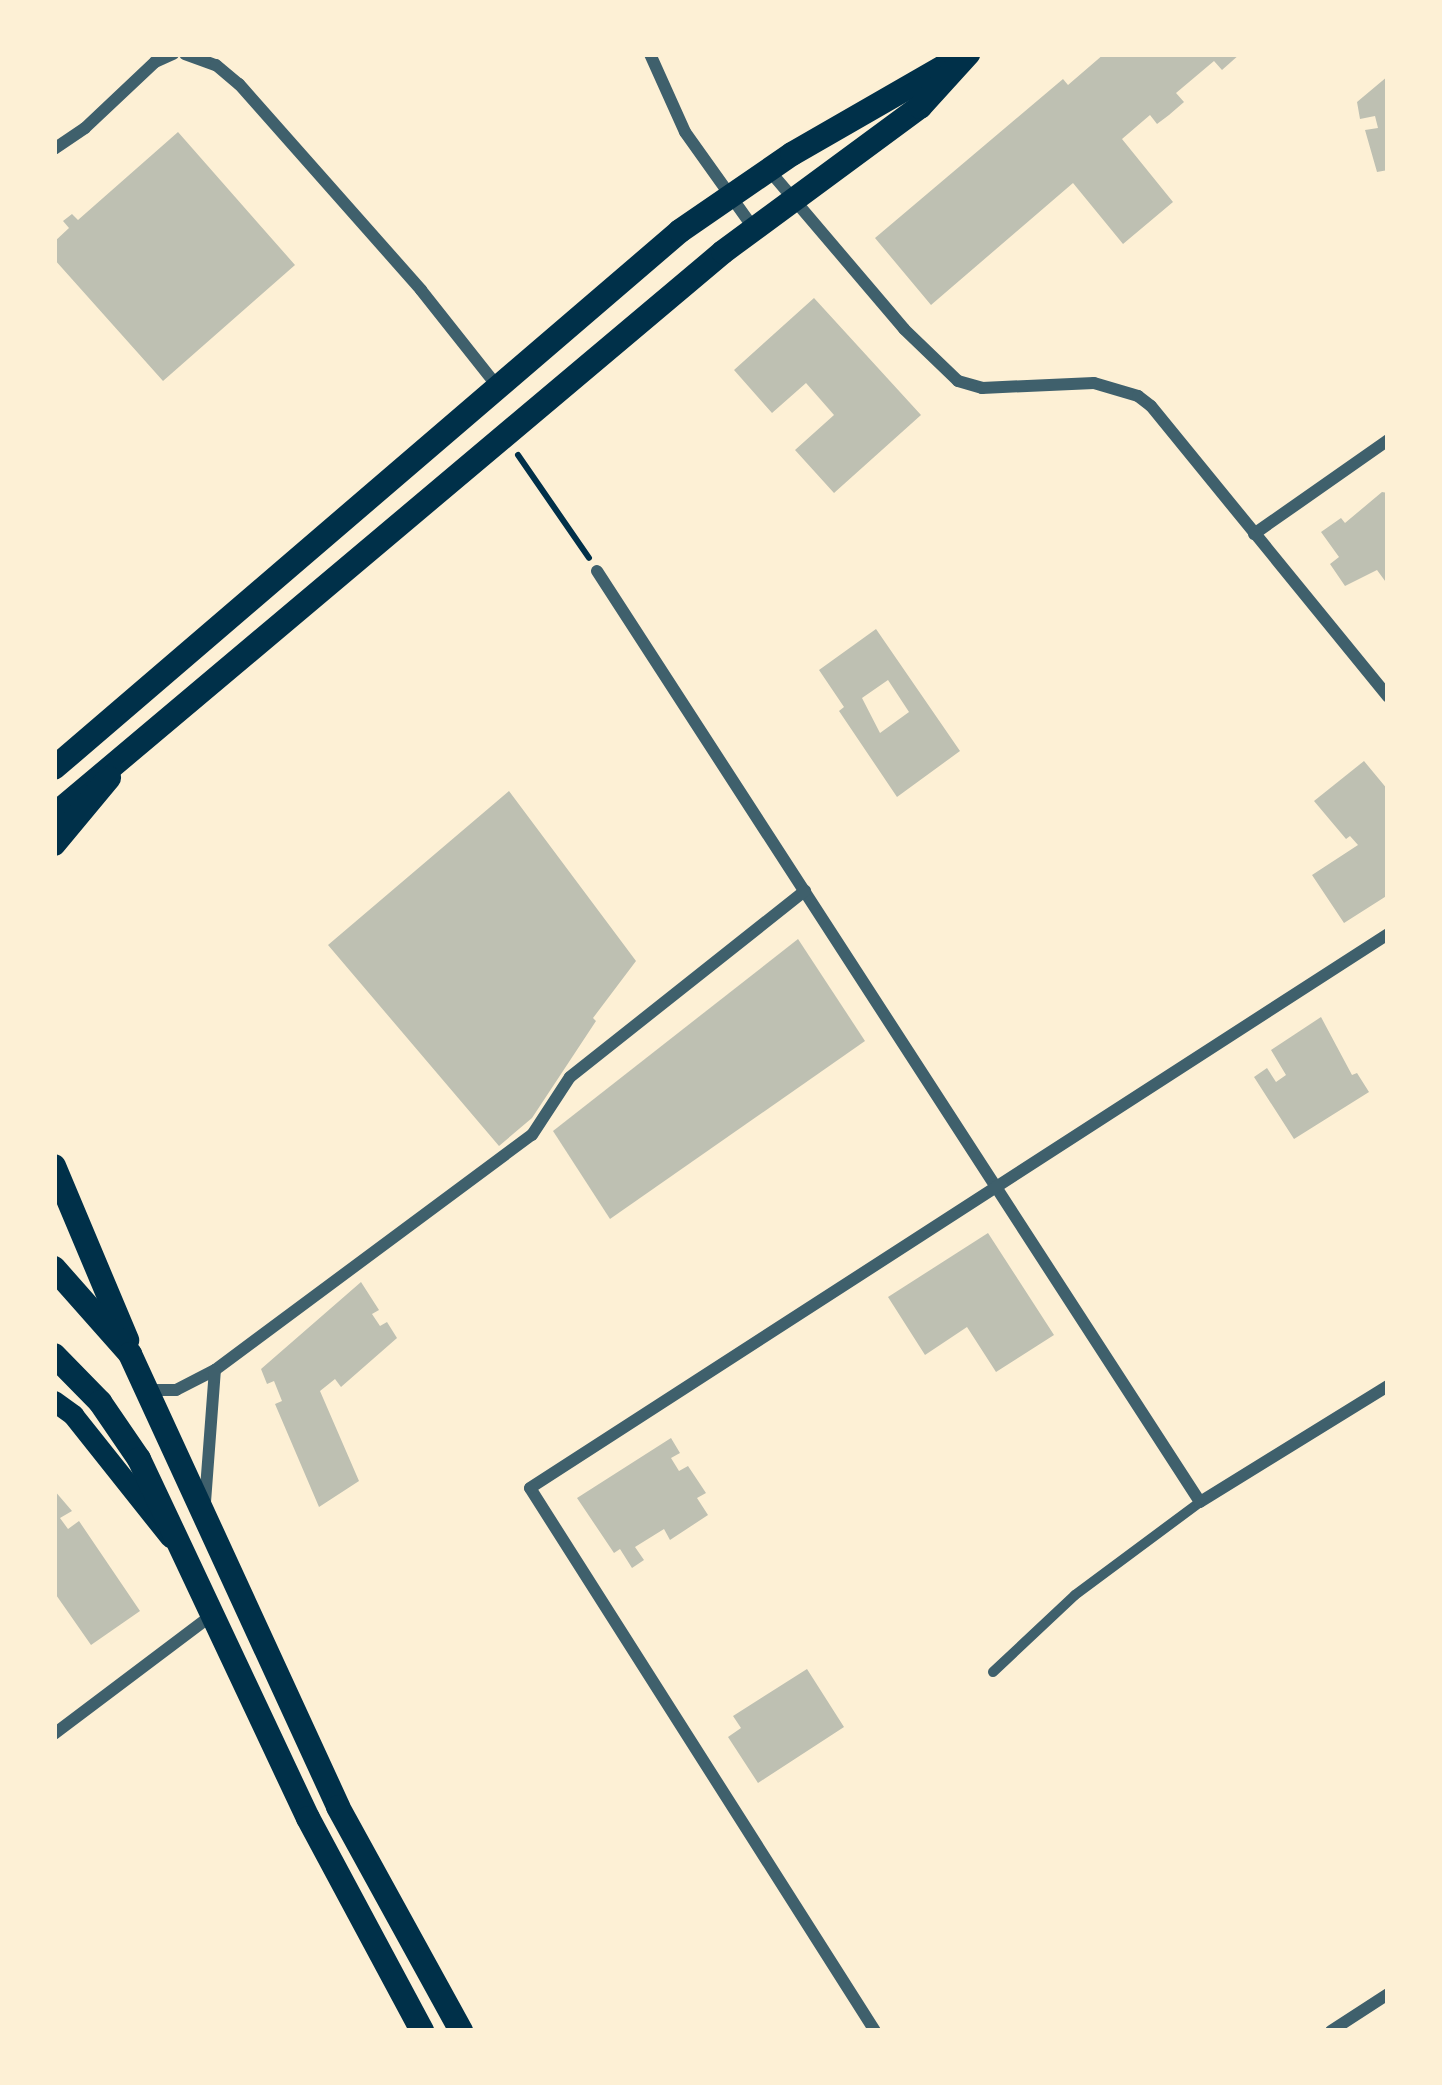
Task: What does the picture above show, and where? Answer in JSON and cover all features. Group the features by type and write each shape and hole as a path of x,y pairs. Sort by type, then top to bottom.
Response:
{"main road":[{"path":"54,768 497,386 727,195 967,54"},
{"path":"54,815 755,230 920,107 967,54"},
{"path":"54,844 109,783 110,764"},
{"path":"54,1166 122,1322 130,1354 338,1807 461,2031"},
{"path":"54,1268 130,1354"},
{"path":"54,1355 100,1402 139,1459 308,1818 422,2031"},
{"path":"54,1401 73,1415 179,1548"}],"street":[{"path":"54,149 85,128 154,62 173,54"},
{"path":"185,54 216,65 238,85 421,290 497,386"},
{"path":"650,54 666,97 727,195 755,230"},
{"path":"768,169 958,381 982,388 1094,383 1138,396 1168,424 1388,697"},
{"path":"1254,534 1388,440"},
{"path":"598,571 1201,1502"},
{"path":"148,1390 176,1390 215,1370 532,1135 570,1077 805,891"},
{"path":"875,2031 530,1488 1388,934"},
{"path":"206,1516 204,1468 215,1370"},
{"path":"993,1672 1076,1595 1201,1502 1388,1386"},
{"path":"54,1734 212,1616"},
{"path":"1331,2031 1388,1994"}],"path":[{"path":"507,438 598,571"}],"building":[{"path":"1104,54 1240,54 1222,70 1214,61 1176,93 1184,102 1169,115 1157,124 1150,115 1122,139 1173,202 1123,244 1073,183 931,305 875,238 1063,79 1068,85"},
{"path":"1388,76 1388,170 1377,172 1365,130 1378,128 1375,116 1360,119 1357,102"},
{"path":"178,132 295,265 163,381 54,259 54,242 69,228 63,221 72,214 78,220"},
{"path":"814,298 921,415 834,493 795,450 834,415 806,383 772,413 734,370"},
{"path":"1382,492 1388,493 1388,585 1377,570 1345,586 1330,564 1339,557 1321,532 1341,518 1345,523"},
{"path":"876,629 960,751 897,797 839,711 844,707 819,670","holes":["888,680 909,712 880,733 862,698"]},
{"path":"1364,761 1388,790 1388,895 1344,923 1312,875 1358,845 1350,836 1346,839 1314,801"},
{"path":"509,791 636,961 593,1018 596,1021 532,1118 499,1146 328,945"},
{"path":"798,939 865,1041 610,1219 553,1131"},
{"path":"1321,1017 1352,1075 1357,1073 1369,1092 1294,1139 1254,1077 1267,1068 1276,1082 1286,1075 1271,1050"},
{"path":"988,1233 1054,1335 996,1372 967,1327 925,1355 888,1297"},
{"path":"361,1282 379,1310 372,1314 380,1326 387,1322 397,1338 341,1387 335,1379 320,1391 359,1481 319,1507 275,1404 282,1401 274,1381 267,1384 261,1369"},
{"path":"671,1438 680,1453 671,1458 679,1471 688,1466 706,1493 697,1498 708,1515 670,1540 664,1529 635,1547 644,1560 632,1568 620,1549 614,1553 577,1498"},
{"path":"54,1490 72,1511 60,1518 68,1529 79,1521 140,1611 91,1645 54,1592"},
{"path":"807,1669 844,1727 758,1783 728,1737 741,1728 733,1716"}]}
